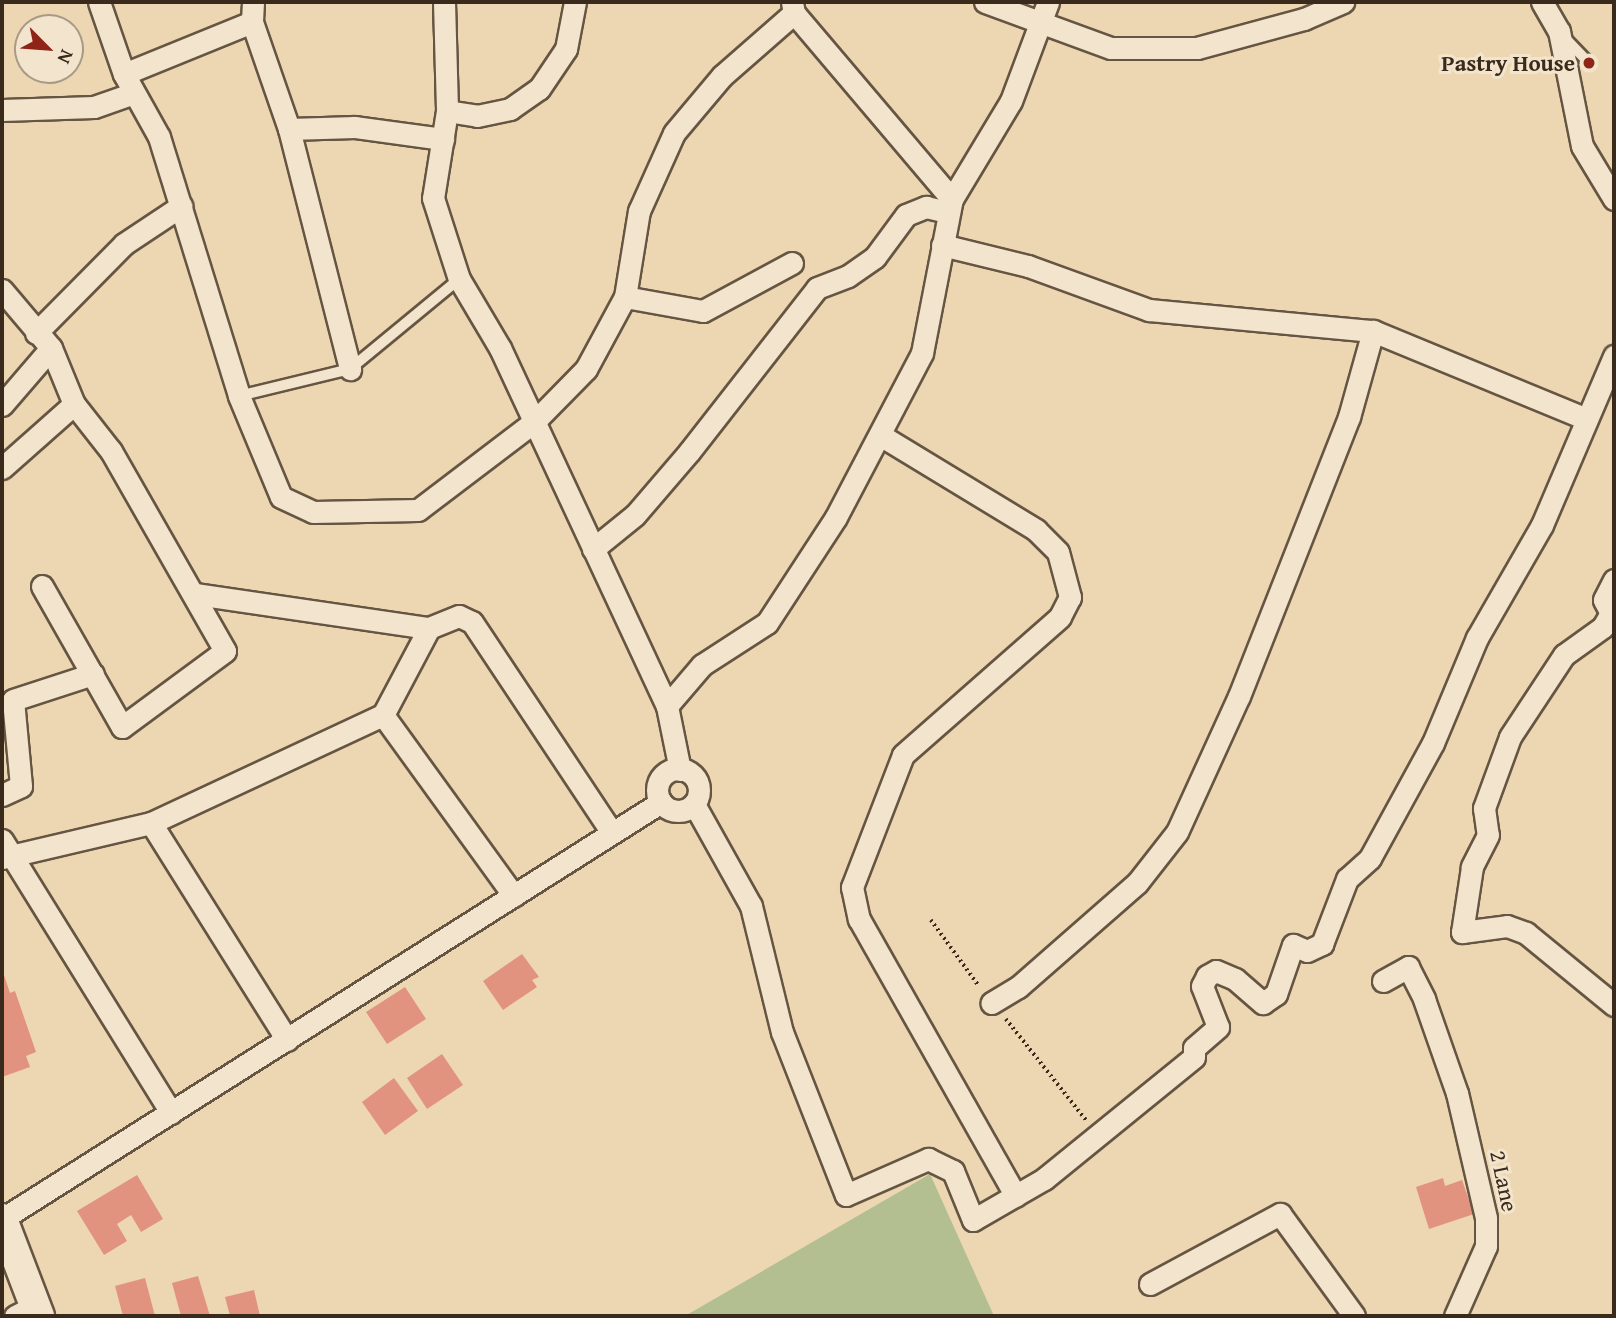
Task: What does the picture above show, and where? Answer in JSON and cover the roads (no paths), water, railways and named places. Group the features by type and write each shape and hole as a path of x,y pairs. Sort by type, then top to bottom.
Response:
{"main road":[{"path":"2,1219 30,1313"}],"street":[{"path":"99,2 129,83 159,137 239,396 281,497 313,512 418,510 534,422 586,369 625,297 639,211 674,133 722,76 793,7 950,206"},
{"path":"444,2 447,111 433,198 459,279 500,348 667,706 680,769 695,778 698,786 694,804 751,906 782,1032 846,1195 928,1159 953,1171 973,1220 1044,1179 1194,1057 1194,1048 1218,1027 1202,986 1207,976 1216,971 1236,979 1263,1003 1276,994 1293,945 1307,951 1322,944 1348,879 1370,858 1433,743 1477,638 1542,525 1614,356"},
{"path":"447,111 477,116 510,109 539,89 566,50 575,2"},
{"path":"985,2 1041,25 1111,48 1197,48 1304,19 1343,2"},
{"path":"667,706 702,665 767,623 836,517 922,353 950,206 1011,101 1048,2"},
{"path":"1542,2 1559,31 1582,146 1614,199"},
{"path":"2,110 94,107 129,83 252,12 289,129 350,369"},
{"path":"289,129 355,127 443,139"},
{"path":"2,405 43,341 124,244 181,206"},
{"path":"593,549 635,515 689,453 817,289 848,276 875,257 906,215 926,207 950,206"},
{"path":"942,246 1028,266 1149,310 1373,331 1587,419"},
{"path":"625,297 703,311 792,263"},
{"path":"2,290 43,341 74,404 111,451 195,594 225,651 122,727 42,586"},
{"path":"991,1003 1018,987 1137,883 1177,832 1239,696 1349,417 1373,331"},
{"path":"2,468 74,404"},
{"path":"880,435 1036,530 1058,552 1070,597 1060,617 903,755 852,887 859,919 1016,1196"},
{"path":"1614,580 1604,600 1611,613 1608,630 1564,655 1510,737 1484,808 1488,835 1472,867 1462,932 1507,926 1526,933 1614,1005"},
{"path":"195,594 429,628 458,616 472,622 612,833"},
{"path":"172,1113 5,851 151,823 383,715 429,628"},
{"path":"2,795 21,786 13,700 93,674"},
{"path":"383,715 514,897"},
{"path":"661,802 660,780 680,769"},
{"path":"661,802 673,811 694,804"},
{"path":"2,1219 661,802"},
{"path":"151,823 288,1040"},
{"name":"2 Lane","path":"1384,981 1408,967 1457,1093 1486,1228 1486,1246 1455,1316"},
{"path":"1150,1284 1280,1214 1354,1316"}],"lane":[{"path":"1559,31 1589,63"},
{"path":"239,396 350,369 459,279"}],"place":[{"name":"Pastry House","path":"1589,63"}]}
